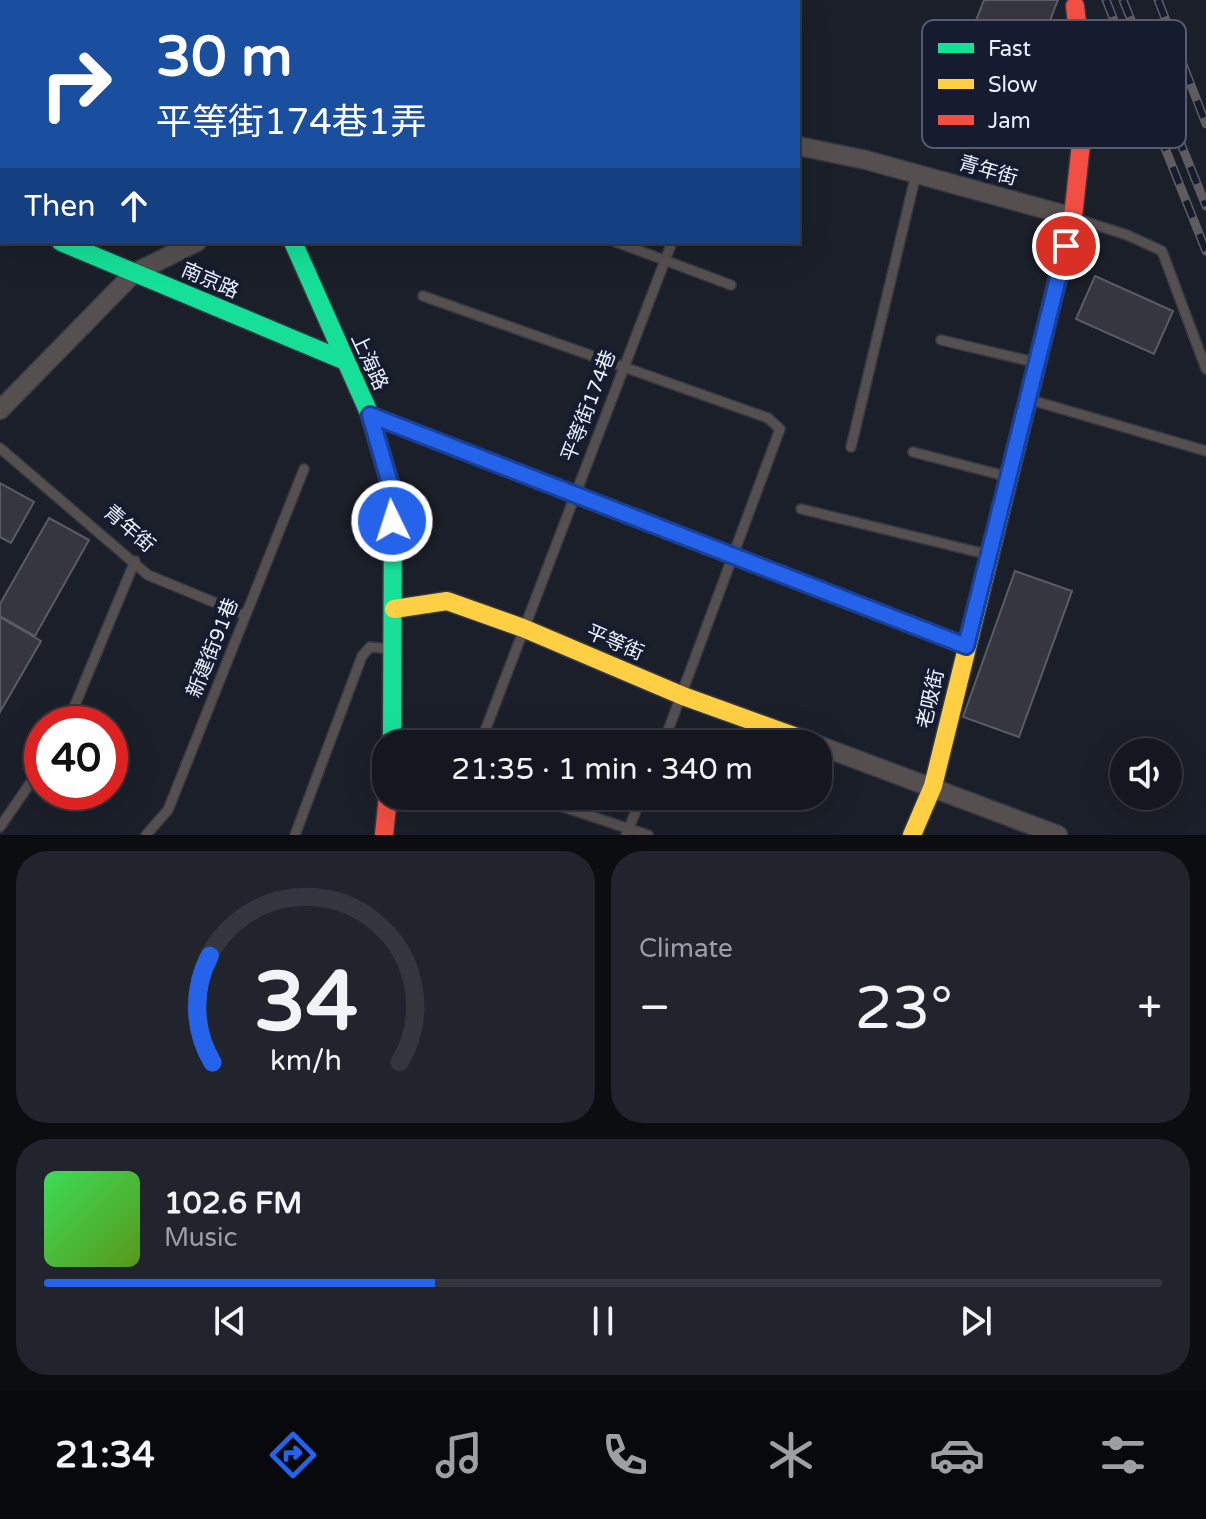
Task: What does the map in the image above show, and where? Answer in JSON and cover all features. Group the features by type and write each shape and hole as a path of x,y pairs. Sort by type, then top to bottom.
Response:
{"street":[{"name":"老吸街","path":"1075,6 1077,20"},
{"name":"青年街","path":"800,146 1073,217"},
{"name":"老吸街","path":"912,835 933,786 1073,217 1081,148"},
{"name":"南京路","path":"66,244 343,360"},
{"path":"0,410 134,273 193,244"},
{"name":"上海路","path":"294,244 370,415 393,494 392,730"},
{"name":"平等街","path":"394,609 447,601 523,628 683,696 778,730"},
{"name":"平等街","path":"832,749 1058,835"},
{"path":"384,835 387,810"}],"lane":[{"path":"851,447 916,174"},
{"path":"1073,217 1127,235 1162,251 1206,369"},
{"path":"622,244 731,285"},
{"name":"平等街174巷","path":"485,730 671,244"},
{"path":"423,296 768,418 780,429 669,730"},
{"path":"941,340 1037,363"},
{"path":"1028,399 1206,451"},
{"path":"370,415 966,646"},
{"name":"青年街","path":"0,448 148,575 245,615"},
{"path":"913,452 1009,477"},
{"name":"新建街91巷","path":"146,835 168,810 304,469"},
{"path":"801,509 989,555"},
{"path":"75,706 135,561"},
{"path":"295,835 362,656 370,647 394,649"},
{"path":"0,827 24,792"},
{"path":"569,810 648,835"},
{"path":"628,831 636,810"}],"building":[{"path":"984,0 1058,0 1050,20 976,20"},
{"path":"1095,276 1173,311 1154,354 1076,319"},
{"path":"0,483 34,502 11,543 0,537"},
{"path":"49,518 89,540 35,636 0,616 0,604"},
{"path":"1015,571 1072,591 1019,737 963,717"},
{"path":"0,617 41,641 0,712"}],"railway":[{"path":"1106,0 1114,20"},
{"path":"1123,0 1131,20"},
{"path":"1158,0 1166,20"},
{"path":"1186,72 1206,124"},
{"path":"1165,148 1206,251"},
{"path":"1183,148 1206,206"}],"traffic: fast":[{"path":"66,244 343,360"},
{"path":"294,244 370,415 393,494 392,730"}],"traffic: slow":[{"path":"912,835 933,786 1025,412"},
{"path":"394,609 447,601 523,628 683,696 777,730"}],"traffic: jam":[{"path":"1075,6 1077,20"},
{"path":"1025,412 1073,217 1081,148"},
{"path":"384,835 387,810"}],"route":[{"path":"392,521 393,494 370,415 966,646 1066,246"}]}
